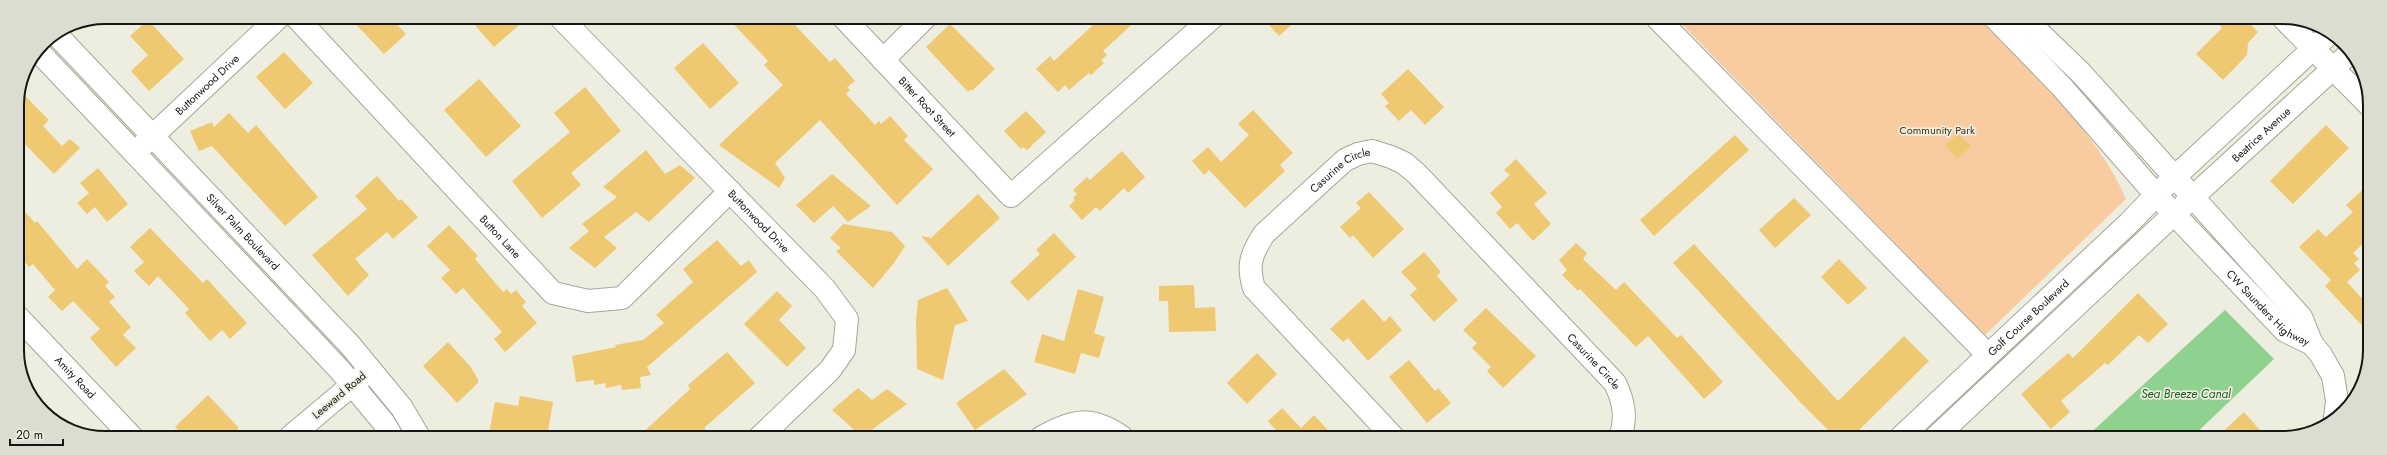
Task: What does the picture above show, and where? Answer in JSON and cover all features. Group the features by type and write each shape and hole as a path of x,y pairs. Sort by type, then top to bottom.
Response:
{"street":[{"name":"Buttonwood Drive","path":"135,154 272,24"},
{"name":"Button Lane","path":"303,24 553,293 588,301 622,298 730,191"},
{"name":"Buttonwood Drive","path":"567,24 825,289 847,319 844,350 830,370 766,431"},
{"name":"Bitter Root Street","path":"850,24 1011,196 1205,24"},
{"path":"883,60 919,24"},
{"path":"1663,24 1988,355"},
{"name":"CW Saunders Highway","path":"2000,24 2061,86 2156,195 2285,331 2312,344"},
{"name":"CW Saunders Highway","path":"2030,24 2081,73 2176,176 2301,317 2312,344"},
{"path":"2296,26 2321,41 2341,61 2362,94"},
{"name":"Silver Palm Boulevard","path":"60,38 370,369 402,408 415,431"},
{"path":"2156,195 2321,41"},
{"path":"42,55 353,384 389,431"},
{"name":"Beatrice Avenue","path":"2174,214 2341,61"},
{"name":"Casurine Circle","path":"1387,431 1254,288 1249,269 1254,249 1264,234 1345,160 1358,154 1372,151 1404,163 1417,174 1615,383 1624,402 1622,431"},
{"name":"Golf Course Boulevard","path":"1907,431 2130,223 2156,195"},
{"path":"1942,431 2174,214"},
{"name":"Amity Road","path":"24,323 126,431"},
{"path":"2312,344 2329,367 2336,385 2339,407"},
{"name":"Leeward Road","path":"297,431 370,369"},
{"path":"1054,431 1075,422 1104,425 1112,431"}],"green space":[{"name":"Community Park","path":"1682,24 1985,24 2020,58 2081,126 2114,175 2126,199 1985,335"}],"water":[{"name":"Sea Breeze Canal","path":"2225,310 2274,359 2198,431 2093,431"}],"building":[{"path":"144,24 152,24 184,59 149,91 131,71 148,55 130,36"},
{"path":"356,24 397,24 406,34 384,54"},
{"path":"474,24 520,24 494,47"},
{"path":"734,24 794,24 830,62 835,58 855,81 847,87 850,90 846,94 875,125 879,121 881,124 890,116 908,136 904,140 933,169 897,205 820,120 775,163 785,178 779,188 719,145 783,85 764,65 768,61"},
{"path":"950,24 995,69 972,91 971,89 968,92 926,47"},
{"path":"1090,24 1132,24 1103,51 1107,55 1101,60 1104,63 1091,75 1089,73 1069,90 1065,85 1058,92 1036,69 1050,56 1054,61 1092,26"},
{"path":"1268,24 1292,24 1279,36"},
{"path":"2218,24 2250,24 2258,32 2248,43 2247,55 2223,80 2196,54 2222,28"},
{"path":"703,43 739,83 710,109 674,68"},
{"path":"284,52 313,83 285,109 256,77"},
{"path":"1408,69 1444,107 1425,125 1411,110 1399,121 1385,106 1389,103 1381,94"},
{"path":"479,79 521,126 486,157 444,110"},
{"path":"585,87 621,131 571,173 581,185 542,218 512,181 570,132 554,113"},
{"path":"25,96 49,120 43,126 62,146 70,139 80,148 54,174 24,143"},
{"path":"1253,110 1293,153 1280,165 1285,171 1245,208 1209,170 1204,175 1192,161 1208,147 1221,162 1249,135 1238,124"},
{"path":"1026,111 1046,132 1027,150 1023,147 1021,149 1004,131"},
{"path":"229,113 248,133 256,125 318,197 285,226 212,146 199,151 190,131 212,122 214,127"},
{"path":"2326,125 2349,148 2293,204 2270,181"},
{"path":"1958,133 1971,146 1958,159 1945,146"},
{"path":"1735,135 1749,150 1654,236 1640,220"},
{"path":"646,150 665,174 680,165 695,178 649,222 636,212 604,237 617,248 595,268 569,248 589,231 582,224 617,197 603,187"},
{"path":"1122,151 1145,177 1128,193 1124,188 1100,211 1096,207 1082,220 1069,206 1075,200 1073,198 1077,194 1073,190 1087,177 1090,180"},
{"path":"1516,159 1547,193 1534,204 1551,224 1533,241 1517,223 1510,229 1496,213 1502,207 1490,193 1510,175 1504,170"},
{"path":"98,168 128,204 107,222 95,207 87,214 77,203 89,193 80,183"},
{"path":"832,174 871,206 848,222 833,206 814,223 796,205"},
{"path":"377,176 399,201 401,199 418,217 393,239 387,232 355,259 369,275 348,296 312,255 367,209 355,196"},
{"path":"2363,189 2363,244 2353,253 2359,259 2354,263 2360,270 2347,282 2363,299 2363,327 2325,286 2331,280 2299,247 2318,229 2326,237 2353,212 2346,205"},
{"path":"1369,192 1404,229 1373,258 1353,235 1350,238 1340,227 1361,208 1356,203"},
{"path":"978,194 1000,218 948,266 921,236 931,238"},
{"path":"1794,198 1811,215 1775,248 1759,230"},
{"path":"24,211 35,223 37,221 77,269 87,259 109,282 105,286 115,297 109,302 131,327 123,335 136,348 116,367 90,338 100,329 73,301 62,311 48,297 55,290 33,264 29,267 24,261"},
{"path":"843,224 892,232 905,246 894,263 873,288 836,251 841,248 830,238"},
{"path":"449,225 478,256 475,259 503,292 507,289 511,294 516,290 526,302 522,306 537,323 505,352 494,339 502,332 463,288 456,294 441,278 450,270 427,246"},
{"path":"150,228 203,283 207,279 247,323 230,339 222,330 210,341 185,313 189,309 158,276 149,286 134,271 144,262 130,247"},
{"path":"1054,233 1076,257 1028,301 1010,282 1040,254 1036,250"},
{"path":"717,240 741,266 749,260 757,272 647,367 651,375 640,377 641,388 622,390 621,385 606,388 605,383 594,385 594,380 576,382 572,356 616,347 615,345 643,340 664,323 656,315 693,282 683,269"},
{"path":"1576,243 1587,253 1583,259 1616,290 1624,282 1677,338 1681,335 1723,382 1704,399 1648,336 1636,347 1580,289 1578,291 1562,275 1567,270 1559,260"},
{"path":"1694,244 1838,401 1904,336 1929,361 1858,431 1829,431 1801,403 1673,263"},
{"path":"1424,252 1441,272 1437,276 1458,300 1434,322 1410,295 1417,289 1401,272"},
{"path":"1839,259 1867,288 1848,305 1821,277"},
{"path":"1194,285 1195,308 1215,307 1216,331 1169,332 1168,301 1159,301 1159,286"},
{"path":"947,288 968,321 955,325 943,380 917,369 916,320 918,300"},
{"path":"1078,289 1104,297 1094,333 1105,337 1099,358 1081,353 1075,374 1034,362 1042,334 1064,341"},
{"path":"777,291 792,306 779,320 806,348 787,367 744,324"},
{"path":"2138,293 2168,324 2148,343 2139,335 2108,365 2105,363 2061,401 2070,412 2051,429 2021,394 2068,353 2073,358"},
{"path":"1363,299 1384,322 1390,316 1402,330 1368,361 1348,338 1343,342 1330,329"},
{"path":"1486,308 1536,356 1503,388 1487,371 1491,367 1472,348 1477,343 1463,330"},
{"path":"448,342 470,366 478,379 478,383 457,403 423,366"},
{"path":"727,352 755,383 704,428 707,431 644,431 690,389 688,385"},
{"path":"1257,353 1277,374 1247,404 1227,383"},
{"path":"1409,360 1435,391 1438,388 1451,403 1427,423 1389,377"},
{"path":"1004,369 1027,394 975,430 956,403"},
{"path":"858,388 872,400 887,389 907,404 870,431 855,431 832,410"},
{"path":"208,395 239,428 236,431 179,431 175,427"},
{"path":"520,396 553,402 548,431 490,431 495,402 518,406"},
{"path":"1282,408 1301,428 1314,415 1329,431 1277,431 1268,421"},
{"path":"2244,412 2261,431 2224,431"}]}
